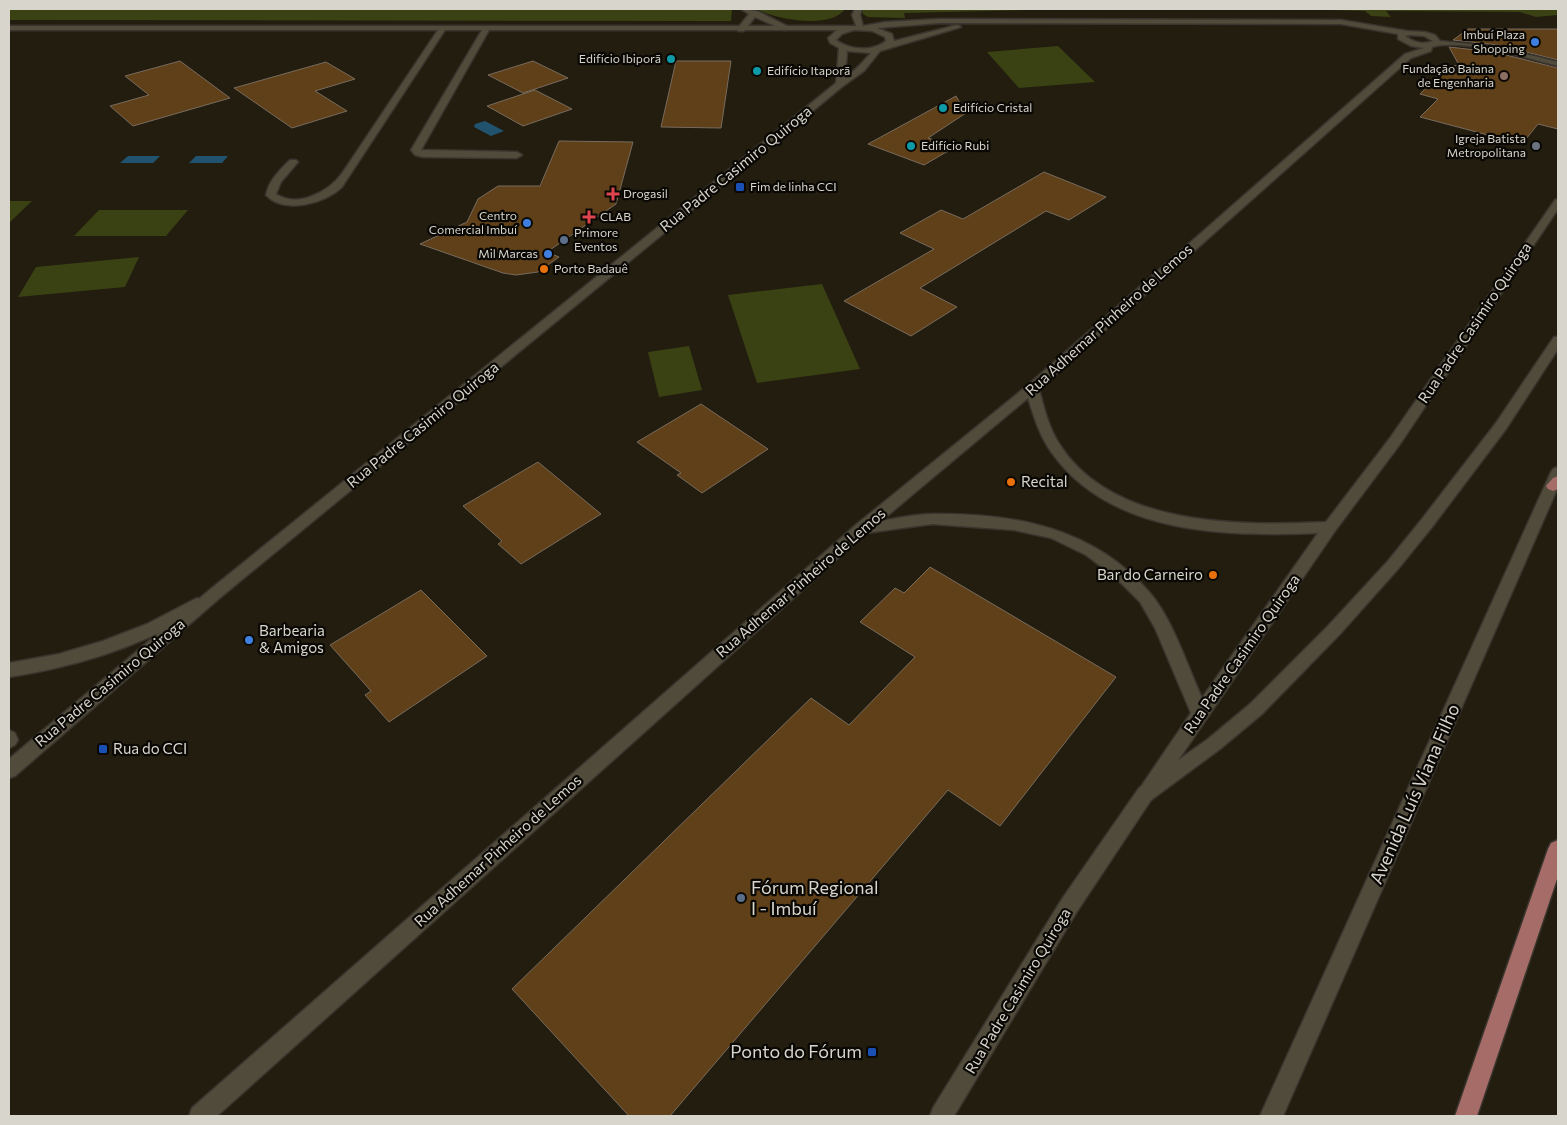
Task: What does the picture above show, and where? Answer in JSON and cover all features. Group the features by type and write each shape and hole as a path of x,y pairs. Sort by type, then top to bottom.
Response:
{"highway":[{"path":"1466,1116 1558,849"}],"street":[{"path":"744,9 787,28 814,36"},
{"path":"858,9 856,15 860,28"},
{"path":"741,28 754,13"},
{"path":"824,39 843,48 860,50 878,49 982,21"},
{"path":"833,42 832,38 839,32 901,22 1341,22 1369,27 1405,38 1426,35 1437,40 1433,44"},
{"path":"9,28 860,28 880,31 889,36 891,39 888,45"},
{"path":"293,162 277,180 271,195 274,198 291,201 320,199 337,187 442,29"},
{"path":"486,29 416,150 418,153 423,154 516,154"},
{"path":"1405,38 1408,56"},
{"path":"1433,44 1478,44 1509,50 1558,64"},
{"name":"Rua Adhemar Pinheiro de Lemos","path":"200,1116 862,528 1032,388 1408,56 1423,52 1433,44"},
{"path":"840,84 843,48"},
{"name":"Rua Padre Casimiro Quiroga","path":"9,770 217,592 840,84 863,69 878,49"},
{"name":"Rua Padre Casimiro Quiroga","path":"941,1116 1069,906 1200,713 1330,527 1395,441 1558,202"},
{"path":"1145,794 1214,744 1256,709 1334,630 1394,564 1427,523 1501,426 1558,340"},
{"path":"1032,388 1044,428 1057,451 1071,469 1086,481 1121,502 1192,524 1226,528 1292,529 1330,527"},
{"name":"Avenida Luís Viana Filho","path":"1270,1116 1556,480"},
{"path":"862,528 932,519 1014,525 1055,534 1091,551 1120,573 1145,598 1166,634 1200,713"},
{"path":"9,670 86,654 130,639 166,624 217,592"}],"green space":[{"path":"9,9 732,9 731,21 9,20"},
{"path":"756,9 845,9 838,15 827,19 802,21 776,16"},
{"path":"862,9 1558,9 1558,15 1536,17 1520,12 1386,11 1391,17 1371,16 1365,11 1331,10 1023,10 904,13 905,18 868,17 863,14"},
{"path":"1058,46 1095,82 1019,88 987,52"},
{"path":"9,201 32,201 9,223"},
{"path":"99,210 188,210 166,236 74,236"},
{"path":"139,257 125,287 18,297 36,267"},
{"path":"822,284 860,369 757,383 728,295"},
{"path":"689,346 702,390 659,397 648,352"}],"water":[{"path":"485,121 504,131 491,136 474,127 475,124"},
{"path":"128,156 160,156 153,163 120,163"},
{"path":"196,156 228,156 222,163 189,163"}],"building":[{"name":"Imbuí Plaza Shopping","path":"1468,29 1558,29 1558,60 1498,45 1453,40"},
{"path":"1449,47 1494,52 1558,68 1558,129 1538,124 1522,144 1420,117 1438,99 1420,94 1446,67 1459,65"},
{"path":"180,61 230,98 133,126 110,106 149,95 125,76"},
{"path":"533,61 568,78 523,93 488,75"},
{"path":"676,61 731,61 721,128 661,127"},
{"path":"326,62 355,79 315,91 347,111 292,128 234,88"},
{"path":"535,90 572,109 523,126 487,106"},
{"path":"956,96 966,113 928,138 955,147 924,165 868,144"},
{"name":"Centro Comercial Imbuí","path":"559,141 633,142 616,204 547,252 559,257 538,272 516,275 503,273 420,244 467,222 478,199 498,186 540,186"},
{"path":"1044,172 1106,197 1069,220 1046,211 920,288 957,307 911,336 844,301 934,249 900,233 941,210 963,219"},
{"path":"701,404 768,449 702,493 677,475 681,473 637,442"},
{"path":"538,462 601,514 521,564 498,544 502,541 463,506"},
{"path":"930,567 1116,677 1000,826 948,790 670,1116 629,1116 512,989 811,698 849,725 915,657 860,622 895,588 904,593"},
{"path":"421,590 487,656 389,722 365,695 371,691 330,645"}],"place":[{"name":"Imbuí Plaza Shopping","path":"1535,42"},
{"name":"Edifício Ibiporã","path":"671,59"},
{"name":"Edifício Itaporã","path":"757,71"},
{"name":"Fundação Baiana de Engenharia","path":"1504,76"},
{"name":"Edifício Cristal","path":"943,108"},
{"name":"Edifício Rubi","path":"911,146"},
{"name":"Igreja Batista Metropolitana","path":"1536,146"},
{"name":"Fim de linha CCI","path":"740,187"},
{"name":"Drogasil","path":"613,194"},
{"name":"CLAB","path":"589,217"},
{"name":"Centro Comercial Imbuí","path":"527,223"},
{"name":"Primore Eventos","path":"564,240"},
{"name":"Mil Marcas","path":"548,254"},
{"name":"Porto Badauê","path":"544,269"},
{"name":"Recital","path":"1011,482"},
{"name":"Bar do Carneiro","path":"1213,575"},
{"name":"Barbearia & Amigos","path":"249,640"},
{"name":"Rua do CCI","path":"103,749"},
{"name":"Fórum Regional I - Imbuí","path":"741,898"},
{"name":"Ponto do Fórum","path":"872,1052"}]}
